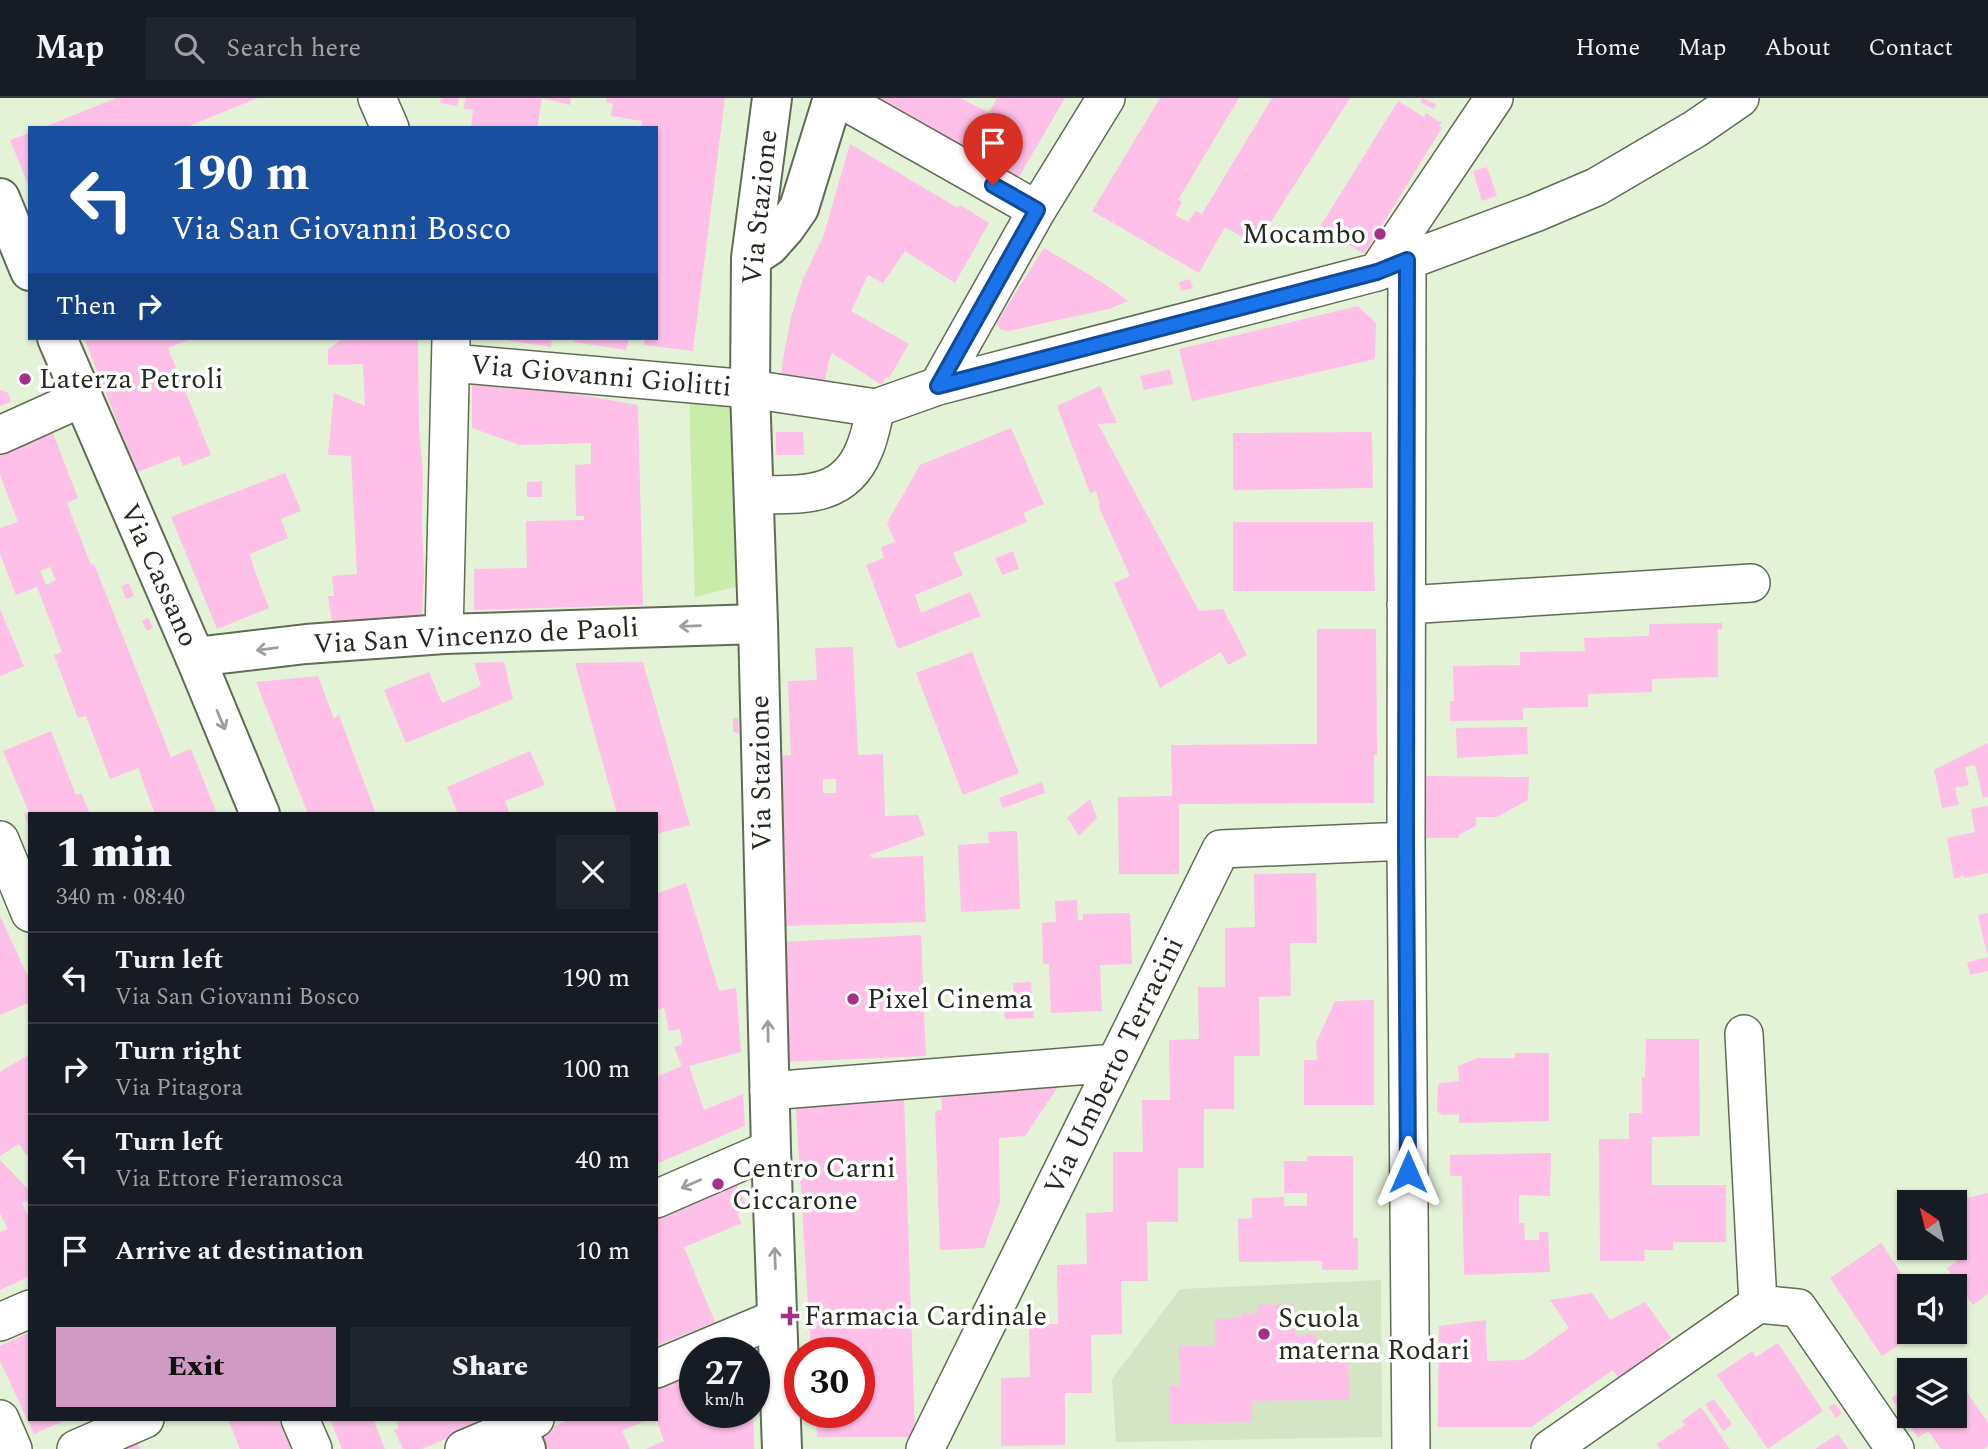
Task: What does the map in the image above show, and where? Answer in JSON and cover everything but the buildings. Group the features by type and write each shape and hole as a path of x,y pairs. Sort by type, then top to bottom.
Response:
{"street":[{"path":"377,98 389,126"},
{"name":"Via Stazione","path":"772,98 751,258 750,389 769,1091 782,1449"},
{"path":"751,258 769,246 799,208 833,98"},
{"path":"839,98 1037,210"},
{"path":"938,386 1037,210 1106,98"},
{"path":"754,495 819,492 835,486 858,464 876,408 938,386 1392,266 1535,213 1596,187 1695,129 1740,98"},
{"path":"1411,1449 1406,605 1392,266 1485,101"},
{"path":"0,198 28,266"},
{"name":"Via Cassano","path":"58,340 259,812"},
{"path":"444,634 451,350"},
{"name":"Via Giovanni Giolitti","path":"451,350 876,408"},
{"path":"0,435 82,398"},
{"path":"1406,605 1751,583"},
{"name":"Via San Vincenzo de Paoli","path":"195,657 306,644 444,634 758,624"},
{"path":"0,840 28,908"},
{"name":"Via Umberto Terracini","path":"925,1449 1221,849 1406,841"},
{"path":"1744,1034 1758,1304"},
{"path":"769,1091 1115,1063"},
{"path":"658,1198 771,1149"},
{"path":"1550,1449 1758,1304 1798,1308 1895,1449"},
{"path":"0,1322 28,1310"},
{"path":"658,1368 777,1318"},
{"path":"0,1419 13,1449"},
{"path":"76,1449 140,1421"},
{"path":"301,1421 313,1449"},
{"path":"464,1449 523,1429"}],"shaded area":[{"name":"Scuola materna Rodari","path":"1381,1280 1382,1437 1116,1442 1112,1379 1180,1289"}],"green space":[{"path":"736,398 739,586 695,597 689,401"}],"place":[{"name":"Mocambo","path":"1380,234"},
{"name":"Laterza Petroli","path":"25,379"},
{"name":"Pixel Cinema","path":"853,999"},
{"name":"Centro Carni Ciccarone","path":"718,1184"},
{"name":"Farmacia Cardinale","path":"790,1316"},
{"name":"Scuola materna Rodari","path":"1264,1334"}],"route":[{"path":"993,185 1037,210 938,386 1377,272 1407,260 1408,1172"}]}
